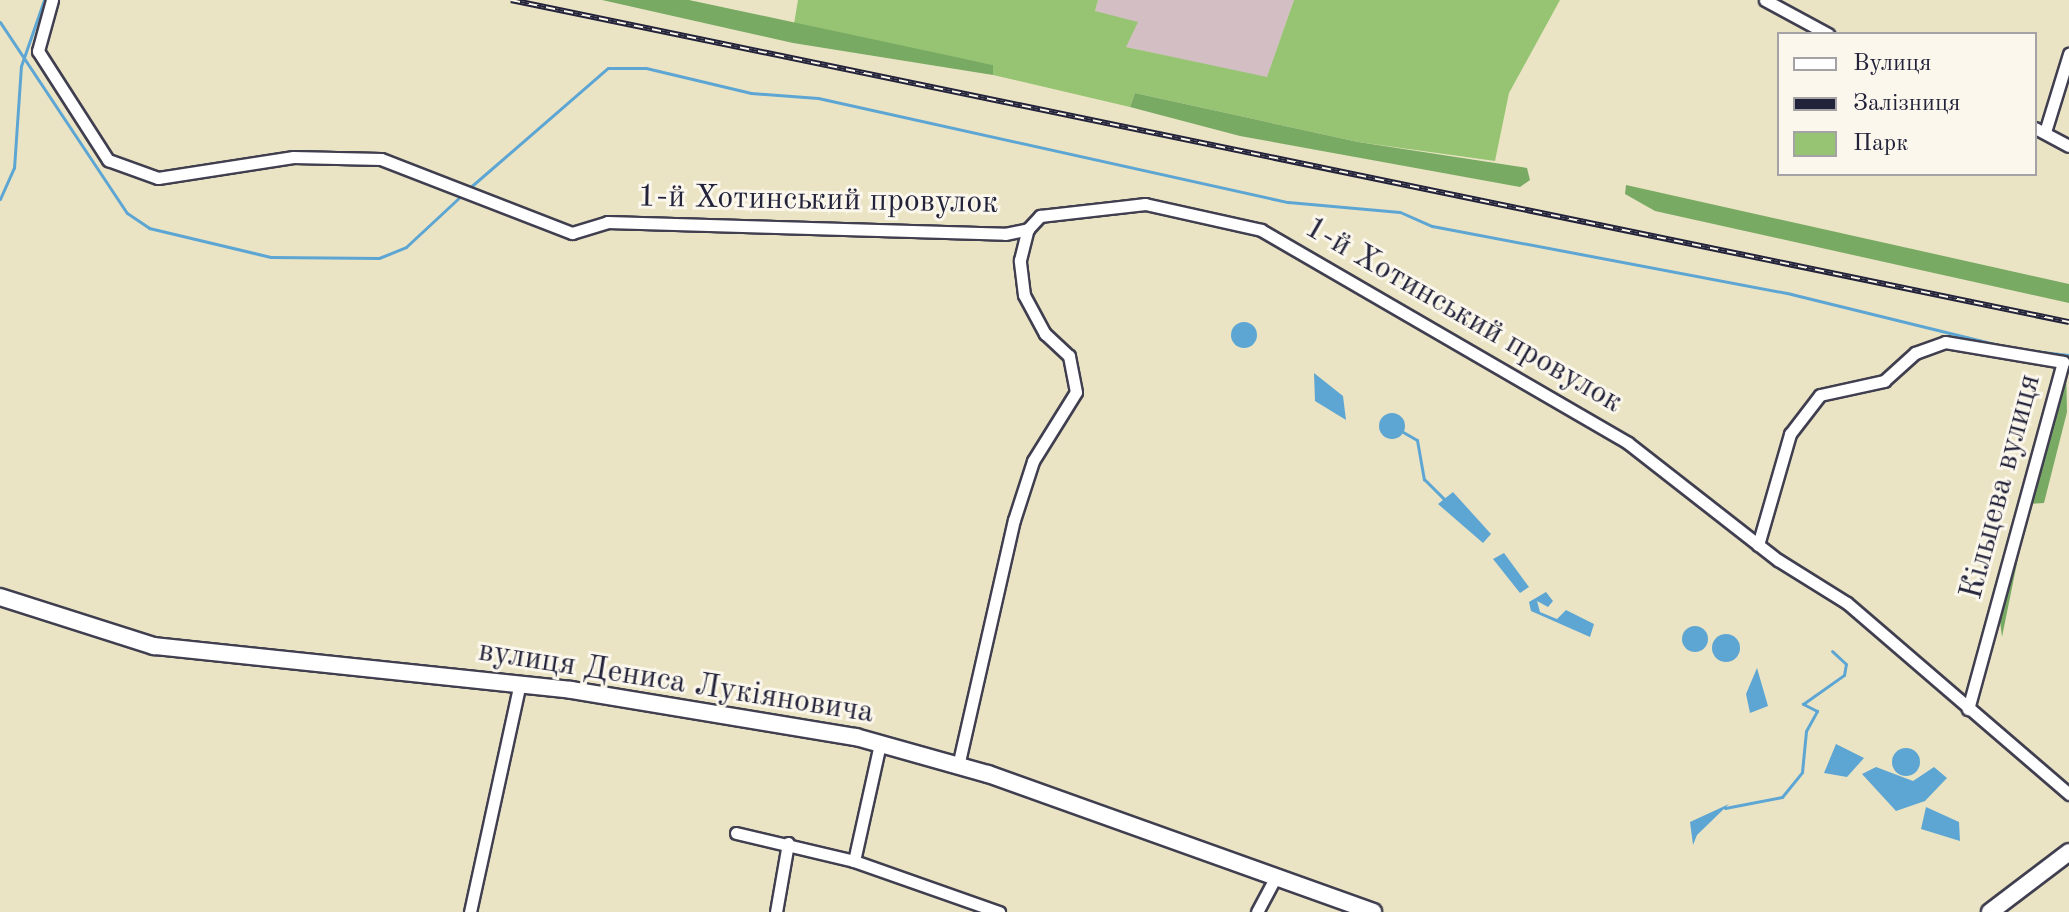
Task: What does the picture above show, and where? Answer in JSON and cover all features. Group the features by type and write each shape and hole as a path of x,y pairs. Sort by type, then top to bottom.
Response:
{"highway":[{"name":"вулиця Дениса Лукіяновича","path":"0,597 154,646 520,683 880,744 958,766 1373,912"},
{"path":"1990,912 2069,852"}],"street":[{"name":"1-й Хотинський провулок","path":"52,0 38,51 108,160 158,178 293,157 381,159 572,233 607,222 932,235 1028,229 1040,216 1145,204 1261,230 1547,391 1628,443 1758,545 1847,603 2069,794"},
{"path":"1772,2 1824,32"},
{"path":"2069,54 2040,130 2069,146"},
{"path":"958,766 1014,520 1033,461 1076,392 1069,356 1045,334 1024,295 1020,260 1028,229"},
{"name":"Кільцева вулиця","path":"1758,545 1790,434 1820,395 1884,381 1915,353 1945,342 2063,362 1968,709"},
{"path":"470,912 520,683"},
{"path":"854,861 880,744"},
{"path":"736,833 854,861 999,912"},
{"path":"776,912 788,843"},
{"path":"1261,911 1276,877"}],"shaded area":[{"path":"1098,0 1294,0 1267,78 1126,47 1095,11"}],"green space":[{"path":"602,0 689,0 993,65 993,75 793,43"},
{"path":"798,0 1098,0 1095,11 1138,22 1126,47 1267,77 1294,0 1560,0 1509,93 1495,161 1358,142 1135,93 1130,107 993,75 992,65 794,24"},
{"path":"1135,93 1358,142 1527,168 1530,180 1520,187 1240,136 1130,107"},
{"path":"1626,185 2069,284 2069,303 1655,211 1625,194"},
{"path":"2066,363 2067,412 2044,503 2029,504 2002,637 1999,613"}],"water":[{"path":"1244,322 1254,325 1257,335 1254,345 1244,348 1234,345 1231,335 1234,325"},
{"path":"1314,373 1343,396 1346,420 1315,401"},
{"path":"1392,413 1401,417 1405,426 1401,435 1392,439 1383,435 1379,426 1383,417"},
{"path":"1453,492 1491,534 1483,543 1438,504"},
{"path":"1504,553 1529,587 1520,593 1493,559"},
{"path":"1546,592 1553,601 1548,607 1537,601 1540,612 1557,619 1566,610 1594,624 1590,637 1531,611 1529,602"},
{"path":"1695,626 1704,630 1708,639 1704,648 1695,652 1686,648 1682,639 1686,630"},
{"path":"1726,634 1736,638 1740,648 1736,658 1726,662 1716,658 1712,648 1716,638"},
{"path":"1757,668 1768,706 1750,713 1746,694"},
{"path":"1836,744 1864,758 1847,777 1824,773"},
{"path":"1906,748 1916,752 1920,762 1916,772 1906,776 1896,772 1892,762 1896,752"},
{"path":"1876,767 1913,781 1934,767 1947,778 1925,801 1896,811 1862,774"},
{"path":"1729,804 1697,835 1693,845 1690,822"},
{"path":"1926,807 1959,822 1960,841 1921,829"}],"waterway":[{"path":"0,199 14,168 21,66 44,0"},
{"path":"0,22 127,213 149,228 271,257 379,258 406,247 462,195"},
{"path":"467,190 608,68 646,68 751,93 818,98 1288,202 1400,212 1432,226 1791,294 2006,347"},
{"path":"2017,349 2069,355"},
{"path":"1403,432 1417,440 1424,479 1446,501"},
{"path":"1725,808 1782,797 1802,772 1806,731 1817,711 1803,704 1844,675 1846,664 1832,651"}],"railway":[{"path":"511,0 2069,322"}]}
